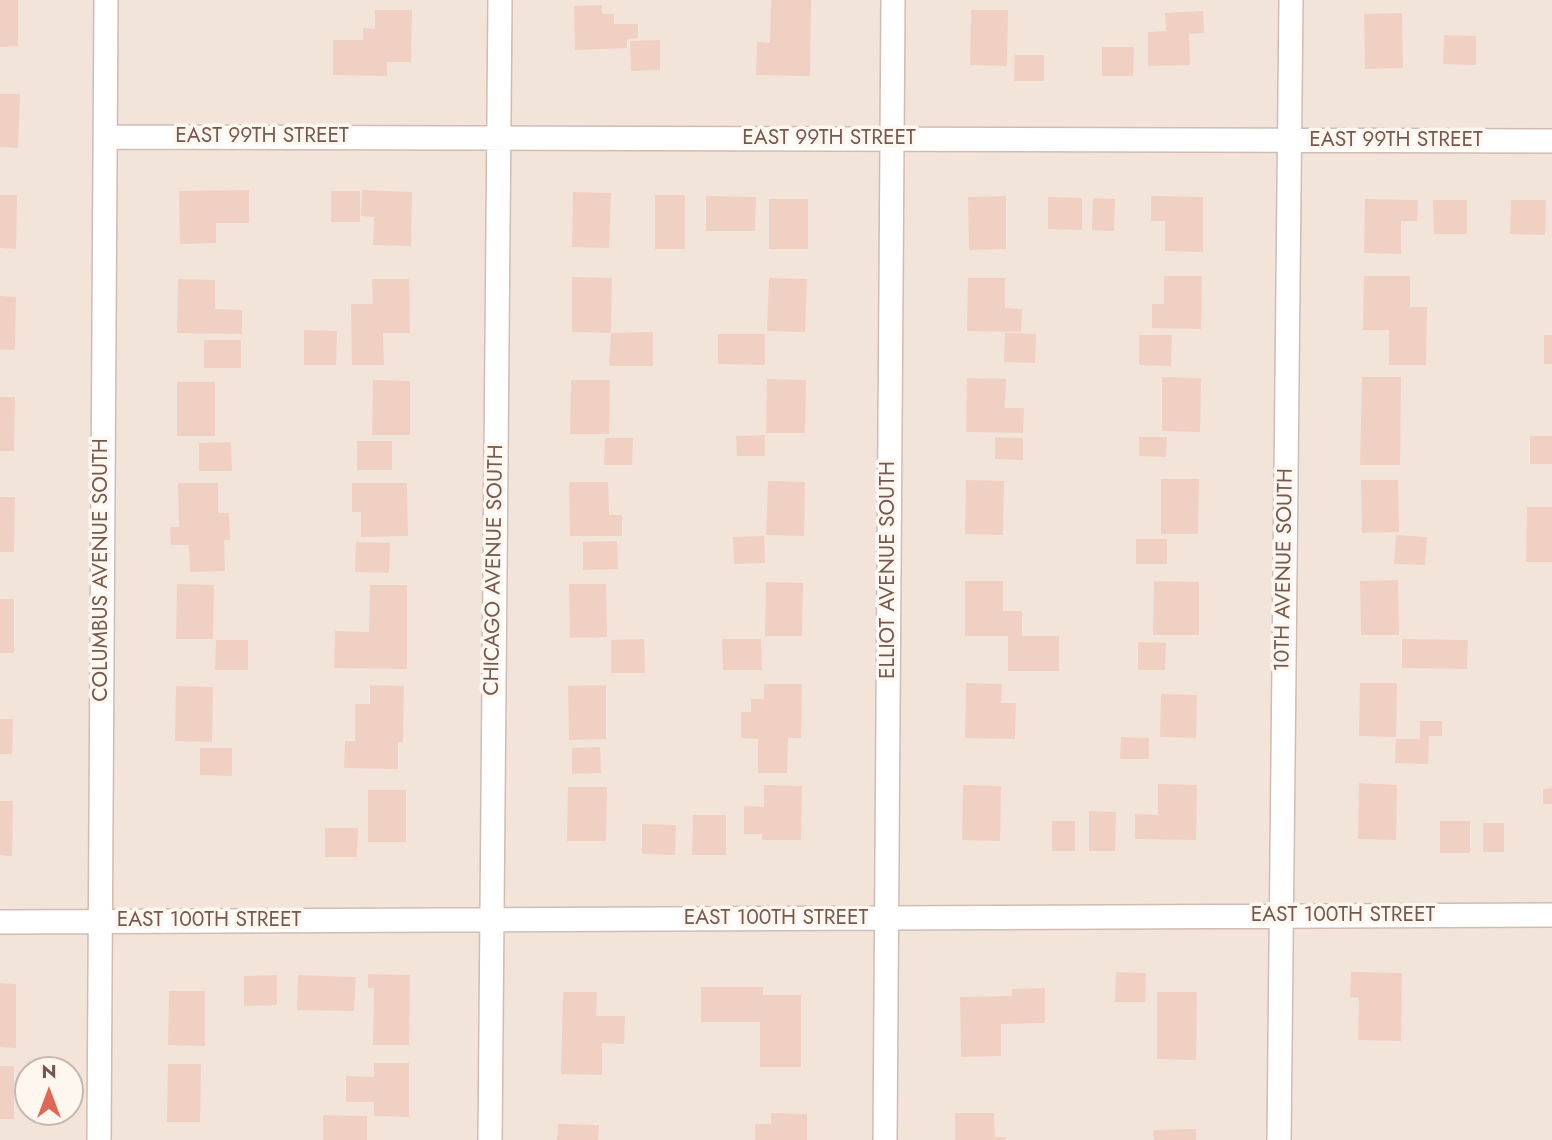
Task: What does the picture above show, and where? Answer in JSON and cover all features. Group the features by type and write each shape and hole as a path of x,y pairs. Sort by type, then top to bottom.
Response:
{"street":[{"name":"COLUMBUS AVENUE SOUTH","path":"99,1140 106,0"},
{"name":"CHICAGO AVENUE SOUTH","path":"490,1140 500,0"},
{"name":"ELLIOT AVENUE SOUTH","path":"885,1140 893,0"},
{"name":"10TH AVENUE SOUTH","path":"1279,1140 1291,0"},
{"name":"EAST 99TH STREET","path":"105,137 1552,141"},
{"name":"EAST 100TH STREET","path":"0,922 1552,915"}],"shaded area":[{"path":"0,0 1552,0 1552,1140 0,1140"}],"building":[{"path":"0,0 18,0 18,46 0,47"},
{"path":"771,0 811,0 810,76 756,75 757,42 770,43"},
{"path":"602,5 602,14 614,14 614,24 638,24 638,38 627,39 627,48 575,50 574,6"},
{"path":"375,10 412,10 411,62 387,62 387,76 333,75 333,40 363,40 363,28 375,29"},
{"path":"971,10 1008,10 1007,66 970,65"},
{"path":"1203,11 1204,33 1189,34 1190,65 1148,66 1148,32 1166,31 1165,13"},
{"path":"1402,13 1403,68 1365,69 1364,14"},
{"path":"1444,35 1476,36 1476,65 1443,64"},
{"path":"660,40 660,70 631,71 630,41"},
{"path":"1102,47 1134,47 1133,76 1102,76"},
{"path":"1015,55 1044,55 1044,81 1014,81"},
{"path":"0,94 20,94 18,148 0,147"},
{"path":"249,190 249,223 216,223 216,243 180,244 179,191"},
{"path":"362,190 412,192 411,246 373,245 374,217 361,216"},
{"path":"331,191 360,191 360,222 331,222"},
{"path":"573,192 611,193 609,248 572,247"},
{"path":"0,195 17,195 16,249 0,248"},
{"path":"655,195 685,195 685,249 655,249"},
{"path":"706,196 756,197 755,231 706,231"},
{"path":"1006,196 1006,249 969,250 968,197"},
{"path":"1151,196 1203,197 1203,252 1165,251 1165,221 1151,221"},
{"path":"1048,197 1082,198 1082,230 1048,229"},
{"path":"1093,198 1115,199 1114,231 1092,230"},
{"path":"769,199 808,199 808,249 769,249"},
{"path":"1365,199 1418,200 1417,221 1401,221 1401,254 1364,253"},
{"path":"1433,200 1467,200 1467,234 1434,234"},
{"path":"1511,200 1546,200 1545,235 1510,234"},
{"path":"1164,276 1202,276 1201,329 1152,328 1152,304 1164,304"},
{"path":"1364,276 1410,276 1410,307 1427,307 1426,365 1389,365 1389,330 1363,330"},
{"path":"572,277 612,278 611,333 572,332"},
{"path":"769,278 807,279 805,332 767,331"},
{"path":"968,278 1005,278 1005,308 1022,309 1021,332 967,331"},
{"path":"178,279 215,280 215,309 242,310 242,334 177,333"},
{"path":"372,279 409,279 410,333 383,333 384,365 352,365 351,304 373,304"},
{"path":"0,296 16,297 15,350 0,349"},
{"path":"304,330 337,331 336,365 304,365"},
{"path":"653,332 653,366 609,366 611,333"},
{"path":"1005,333 1036,334 1035,363 1004,362"},
{"path":"718,334 765,334 765,365 718,364"},
{"path":"1139,335 1172,335 1171,366 1139,365"},
{"path":"1544,335 1552,335 1552,364 1544,364"},
{"path":"204,340 241,340 241,368 204,368"},
{"path":"1162,377 1201,378 1200,432 1162,431"},
{"path":"1362,377 1401,377 1400,465 1360,465"},
{"path":"967,378 1006,379 1005,408 1024,408 1023,433 966,432"},
{"path":"767,379 806,380 805,433 766,433"},
{"path":"373,380 410,381 410,435 372,435"},
{"path":"571,380 610,380 609,434 570,434"},
{"path":"177,382 215,382 215,436 177,436"},
{"path":"0,397 15,397 14,451 0,451"},
{"path":"765,435 765,456 737,456 736,436"},
{"path":"1530,436 1552,436 1552,464 1530,464"},
{"path":"995,437 1023,438 1023,460 995,459"},
{"path":"1139,437 1167,437 1166,457 1139,456"},
{"path":"605,438 633,438 632,465 604,465"},
{"path":"357,441 392,441 392,470 357,470"},
{"path":"231,442 232,471 199,471 199,443"},
{"path":"1161,479 1199,479 1198,534 1161,534"},
{"path":"966,480 1004,481 1003,535 965,534"},
{"path":"1361,480 1398,480 1399,532 1362,533"},
{"path":"768,481 805,482 804,536 766,535"},
{"path":"569,482 608,482 609,515 622,515 622,536 570,536"},
{"path":"178,483 218,483 218,513 229,513 230,540 224,540 225,571 190,572 189,545 171,545 170,527 179,527"},
{"path":"352,483 407,483 408,536 361,537 361,512 352,512"},
{"path":"0,497 15,497 14,552 0,552"},
{"path":"1527,507 1552,507 1552,562 1526,562"},
{"path":"1396,535 1427,537 1425,565 1394,564"},
{"path":"764,536 765,563 734,564 733,537"},
{"path":"1136,539 1167,539 1167,564 1136,564"},
{"path":"617,541 618,569 583,570 583,542"},
{"path":"356,542 390,543 389,573 355,572"},
{"path":"1398,580 1399,635 1361,635 1360,581"},
{"path":"965,581 1003,581 1003,611 1022,611 1022,636 1059,636 1059,671 1008,671 1008,636 965,636"},
{"path":"1154,581 1199,582 1199,635 1153,635"},
{"path":"766,582 803,583 802,636 765,636"},
{"path":"177,584 214,585 213,639 176,639"},
{"path":"569,584 606,584 607,637 570,638"},
{"path":"370,585 407,585 407,669 334,668 335,631 369,632"},
{"path":"0,599 14,599 14,653 0,653"},
{"path":"644,639 645,673 611,673 611,640"},
{"path":"722,639 761,639 762,670 723,670"},
{"path":"1402,639 1468,640 1467,669 1402,668"},
{"path":"216,640 248,640 248,670 215,670"},
{"path":"1138,642 1166,643 1165,670 1138,670"},
{"path":"966,683 1002,684 1001,703 1016,703 1015,739 965,738"},
{"path":"1360,683 1397,683 1396,737 1359,736"},
{"path":"764,684 802,684 801,738 788,738 787,773 758,773 758,739 741,738 741,712 751,712 751,699 764,699"},
{"path":"370,685 404,686 403,742 398,742 398,769 344,768 345,741 355,741 355,704 370,704"},
{"path":"606,685 606,739 569,740 568,686"},
{"path":"176,686 213,687 212,742 175,741"},
{"path":"1161,694 1197,695 1196,738 1160,737"},
{"path":"0,719 13,719 12,754 0,754"},
{"path":"1420,721 1442,721 1442,736 1429,736 1428,764 1395,763 1396,739 1420,739"},
{"path":"1121,737 1149,738 1149,759 1120,759"},
{"path":"600,747 601,773 572,774 572,748"},
{"path":"200,748 232,748 232,776 200,775"},
{"path":"1359,783 1397,785 1396,840 1358,839"},
{"path":"1158,784 1197,785 1196,840 1135,839 1135,814 1158,815"},
{"path":"764,785 802,786 801,840 762,840 762,834 744,834 744,806 764,807"},
{"path":"963,785 1001,786 1000,841 962,840"},
{"path":"568,787 607,787 606,841 567,841"},
{"path":"1552,788 1552,804 1543,804 1543,789"},
{"path":"368,790 406,790 406,842 368,842"},
{"path":"0,801 13,801 12,856 0,855"},
{"path":"1089,811 1116,812 1115,851 1089,851"},
{"path":"693,815 726,815 726,855 692,855"},
{"path":"1052,821 1075,821 1075,851 1052,851"},
{"path":"1440,821 1470,821 1470,853 1440,853"},
{"path":"1483,823 1504,823 1504,852 1483,852"},
{"path":"642,824 676,825 675,855 642,854"},
{"path":"325,828 358,828 357,857 325,857"},
{"path":"1116,972 1146,973 1145,1002 1115,1002"},
{"path":"1351,972 1402,973 1401,1041 1358,1040 1359,998 1350,997"},
{"path":"368,974 410,975 409,1045 373,1045 374,988 368,988"},
{"path":"277,975 277,1005 244,1006 244,976"},
{"path":"298,975 356,977 354,1011 297,1010"},
{"path":"0,983 16,984 16,1048 0,1047"},
{"path":"701,987 763,987 763,995 801,995 801,1067 760,1067 760,1022 701,1022"},
{"path":"1045,988 1045,1023 1001,1024 1001,1056 961,1057 960,997 1012,996 1012,989"},
{"path":"169,991 205,991 205,1046 168,1045"},
{"path":"563,992 597,992 596,1016 625,1016 624,1044 602,1043 602,1075 561,1074"},
{"path":"1157,992 1197,992 1196,1060 1157,1059"},
{"path":"374,1063 409,1063 409,1117 374,1116 374,1102 346,1102 346,1076 374,1077"},
{"path":"168,1064 201,1064 200,1122 167,1122"},
{"path":"0,1066 14,1066 14,1119 0,1119"},
{"path":"771,1113 807,1114 807,1140 755,1140 755,1124 771,1124"},
{"path":"955,1113 994,1113 995,1137 1006,1137 1006,1140 955,1140"},
{"path":"323,1115 367,1116 367,1140 323,1140"},
{"path":"558,1124 599,1125 598,1140 557,1140"},
{"path":"1196,1129 1196,1140 1154,1140 1153,1130"}]}
